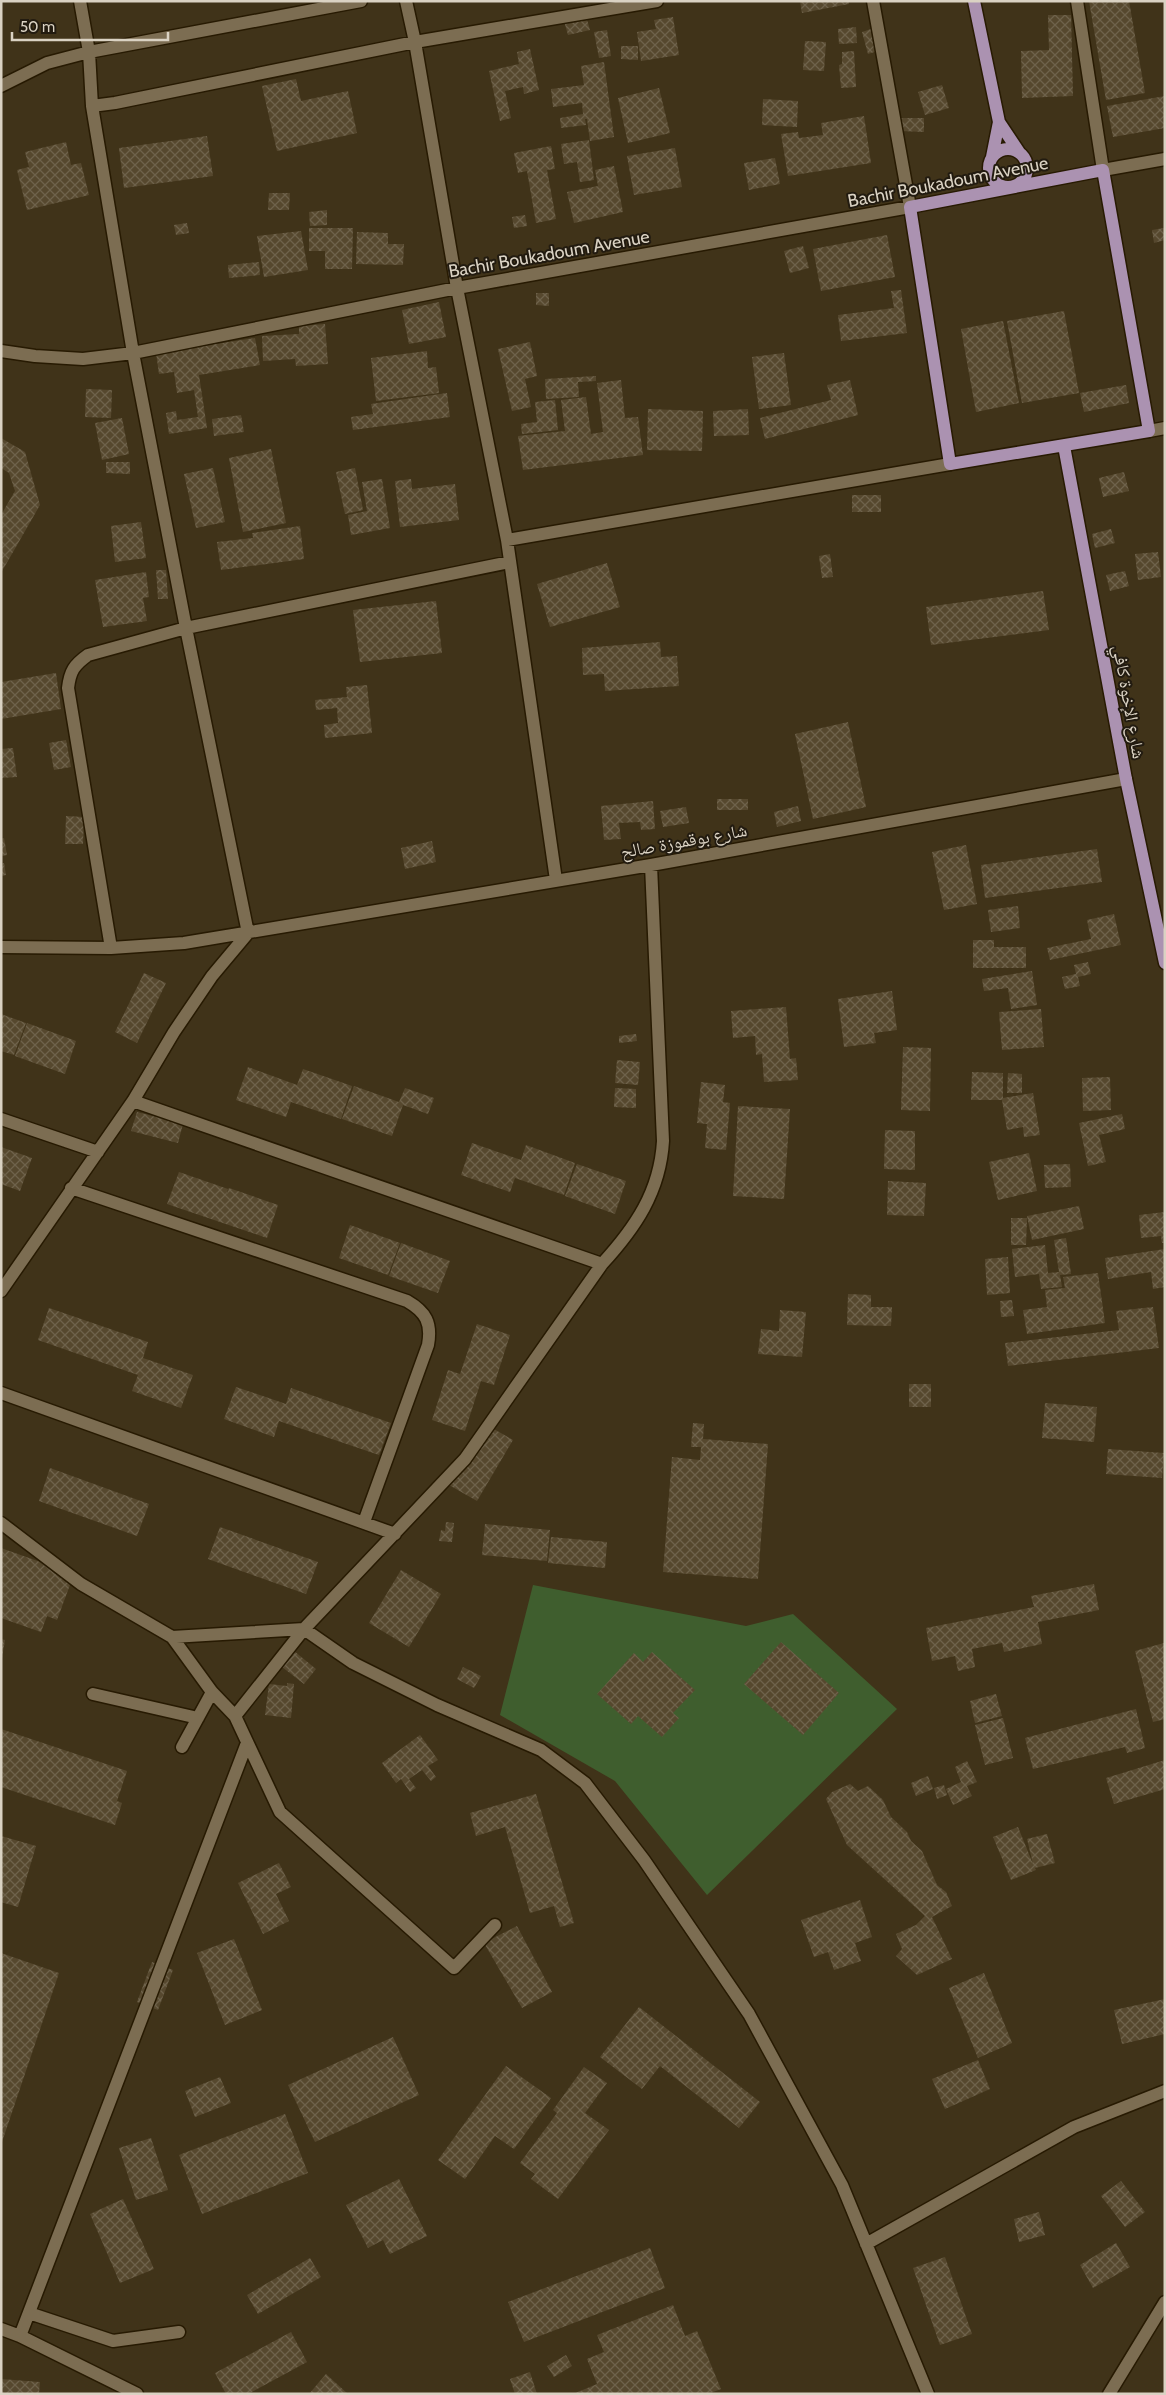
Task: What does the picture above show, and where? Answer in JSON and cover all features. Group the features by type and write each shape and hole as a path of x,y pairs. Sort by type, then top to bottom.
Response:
{"main road":[{"path":"974,1 999,122 1027,164 1049,181"},
{"path":"974,194 989,172 999,122"},
{"path":"992,157 1001,150 1008,148 1019,152"},
{"path":"989,172 994,182 1005,187 1011,187 1022,182 1026,177 1027,164"},
{"name":"Bachir Boukadoum Avenue","path":"910,207 1103,170"},
{"path":"910,207 950,464 1149,431 1103,170"},
{"name":"شارع الإخوة كافي","path":"1064,446 1126,778 1165,963"}],"street":[{"path":"1,1291 133,1101 174,1032 212,976 248,933 186,628 133,352 92,106 89,52 80,1"},
{"path":"1,86 46,63 89,52 361,1"},
{"path":"406,1 415,42 457,288 510,562 556,880"},
{"path":"92,106 115,104 415,42 657,1"},
{"path":"873,1 910,207"},
{"path":"1077,1 1103,170 1165,159"},
{"name":"Bachir Boukadoum Avenue","path":"1,351 35,356 84,359 133,352 457,288 910,207"},
{"path":"1149,431 1165,428"},
{"path":"506,540 950,464"},
{"path":"111,948 68,688 70,674 76,663 88,655 186,628 510,562"},
{"name":"شارع بوقموزة صالح","path":"1,947 111,948 184,943 650,865 1126,778"},
{"path":"235,1716 304,1629 464,1459 602,1264 627,1237 655,1188 662,1162 663,1141 650,865"},
{"path":"133,1101 602,1264"},
{"path":"1,1119 98,1152"},
{"path":"71,1188 407,1301 420,1308 428,1318 430,1333 428,1345 364,1522"},
{"path":"1,1393 394,1534"},
{"path":"1,1523 81,1584 172,1637 212,1692 235,1716 280,1812 454,1968 495,1925"},
{"path":"172,1637 304,1629 353,1663 437,1705 541,1750 585,1783 644,1860 749,2014 842,2185 928,2394"},
{"path":"182,1747 212,1692"},
{"path":"93,1694 198,1718"},
{"path":"20,2336 247,1743"},
{"path":"866,2244 1074,2127 1165,2091"},
{"path":"1109,2394 1165,2302"},
{"path":"29,2313 113,2341 178,2332"},
{"path":"1,2329 20,2336 137,2394"}],"green space":[{"path":"533,1585 746,1626 793,1614 897,1709 707,1895 615,1781 500,1715"}],"building":[{"path":"800,1 849,1 849,4 802,13"},
{"path":"1089,1 1129,1 1145,93 1106,100"},
{"path":"1048,15 1071,15 1073,96 1022,98 1021,51 1049,50"},
{"path":"586,16 590,30 568,35 564,21"},
{"path":"673,17 679,55 641,61 637,32 656,29 654,20"},
{"path":"856,27 857,43 839,44 838,29"},
{"path":"874,28 881,50 868,54 862,32"},
{"path":"607,30 611,56 599,58 594,32"},
{"path":"805,41 826,42 824,71 803,70"},
{"path":"621,46 638,46 638,60 621,59"},
{"path":"530,49 539,90 524,94 523,87 505,91 511,118 500,121 489,71 519,64 517,52"},
{"path":"854,51 856,87 841,88 839,65 842,64 842,52"},
{"path":"604,62 614,137 590,141 587,119 585,119 586,125 561,128 560,118 583,114 582,103 553,107 551,89 584,85 581,66"},
{"path":"296,79 301,101 348,91 357,133 277,151 262,86"},
{"path":"942,85 949,108 925,115 918,92"},
{"path":"659,88 670,133 628,143 618,98"},
{"path":"1165,96 1165,128 1113,137 1107,106"},
{"path":"763,99 798,101 797,127 762,125"},
{"path":"864,116 871,163 788,176 781,134 798,132 799,138 823,135 821,123"},
{"path":"901,118 924,118 924,132 901,131"},
{"path":"207,136 213,176 124,188 119,148"},
{"path":"589,140 594,180 580,182 577,162 564,164 561,144"},
{"path":"66,142 71,165 81,163 89,195 27,210 17,170 29,167 25,152"},
{"path":"551,146 555,169 547,170 556,219 536,223 527,171 518,173 514,153"},
{"path":"675,148 682,187 634,195 627,156"},
{"path":"775,158 780,184 749,190 744,163"},
{"path":"614,166 623,212 574,223 567,192 598,186 595,170"},
{"path":"269,193 290,193 289,210 268,210"},
{"path":"327,210 327,225 310,226 309,212"},
{"path":"525,215 527,226 514,228 512,217"},
{"path":"187,223 189,233 176,235 174,225"},
{"path":"309,228 353,228 352,269 325,269 325,251 309,251"},
{"path":"1164,228 1165,240 1154,243 1152,230"},
{"path":"301,231 308,270 264,277 257,236"},
{"path":"357,232 388,233 388,244 404,244 403,265 356,264"},
{"path":"887,235 895,277 821,291 813,249"},
{"path":"803,246 809,268 790,273 784,251"},
{"path":"259,262 260,275 229,278 228,265"},
{"path":"901,290 907,333 841,341 838,315 894,308 891,291"},
{"path":"536,293 549,293 549,306 536,305"},
{"path":"439,302 446,337 409,344 402,310"},
{"path":"1064,311 1079,393 1022,403 1007,321"},
{"path":"1003,321 1019,403 976,412 961,329"},
{"path":"325,324 328,364 296,366 295,359 263,361 262,336 299,334 299,326"},
{"path":"255,338 260,365 199,375 207,428 169,434 166,413 176,411 177,420 198,417 194,390 177,393 174,372 159,374 156,353"},
{"path":"530,342 537,376 525,379 531,407 512,411 498,349"},
{"path":"427,351 428,368 436,367 439,393 376,401 371,358"},
{"path":"784,353 791,405 759,409 752,357"},
{"path":"596,376 596,381 578,382 579,397 546,399 545,379"},
{"path":"621,380 625,418 638,417 643,455 523,470 518,436 565,431 561,400 586,397 591,434 603,432 597,383"},
{"path":"850,380 858,415 765,439 760,418 831,400 827,385"},
{"path":"1126,385 1129,403 1084,412 1080,393"},
{"path":"86,389 112,390 111,418 85,417"},
{"path":"447,393 450,417 353,430 351,417 373,414 371,404"},
{"path":"555,400 558,430 522,434 521,424 537,422 535,402"},
{"path":"648,409 703,411 702,451 647,450"},
{"path":"748,409 749,435 714,436 713,411"},
{"path":"241,415 244,432 214,436 212,419"},
{"path":"122,418 129,454 102,460 95,423"},
{"path":"1,438 25,452 40,505 1,573 1,515 15,491 9,473 1,468"},
{"path":"271,449 286,523 243,532 229,458"},
{"path":"106,462 130,462 130,474 106,473"},
{"path":"213,468 225,522 196,528 184,474"},
{"path":"355,468 363,510 345,514 336,472"},
{"path":"1124,472 1129,491 1103,497 1099,478"},
{"path":"382,479 390,528 351,535 348,515 367,511 362,482"},
{"path":"411,479 412,489 455,484 459,520 400,527 395,481"},
{"path":"852,495 881,495 881,512 852,512"},
{"path":"141,522 146,558 115,562 111,526"},
{"path":"300,526 304,559 221,570 217,542 253,538 252,533"},
{"path":"1111,529 1115,543 1095,548 1092,534"},
{"path":"1158,552 1161,577 1138,580 1135,554"},
{"path":"830,554 833,577 822,578 819,556"},
{"path":"607,563 620,607 550,627 537,584"},
{"path":"156,570 166,570 168,599 158,599"},
{"path":"1125,571 1129,586 1110,591 1106,575"},
{"path":"146,572 149,597 143,598 147,621 103,627 95,580"},
{"path":"1043,591 1049,630 931,645 926,607"},
{"path":"436,601 442,653 360,662 353,610"},
{"path":"660,642 661,657 677,656 679,686 605,691 604,674 583,675 582,648"},
{"path":"56,673 61,709 1,719 1,682"},
{"path":"367,685 372,733 325,738 324,725 338,723 337,708 316,710 315,700 347,697 346,687"},
{"path":"848,722 866,807 813,819 795,734"},
{"path":"66,740 71,767 54,770 49,743"},
{"path":"13,748 17,777 1,778 1,749"},
{"path":"717,799 748,799 748,810 717,810"},
{"path":"653,801 655,829 641,830 640,822 619,823 621,839 604,840 601,806"},
{"path":"798,806 801,821 777,827 774,812"},
{"path":"686,807 689,823 663,827 660,811"},
{"path":"66,816 84,817 83,844 65,844"},
{"path":"4,838 7,855 1,856 1,839"},
{"path":"432,841 436,862 405,869 401,848"},
{"path":"966,845 977,904 944,910 932,852"},
{"path":"1097,849 1102,882 985,898 981,865"},
{"path":"4,863 6,875 1,876 1,864"},
{"path":"1018,906 1020,928 991,932 988,910"},
{"path":"1114,914 1121,945 1050,960 1047,948 1091,939 1087,920"},
{"path":"973,940 994,940 994,947 1026,947 1026,968 973,968"},
{"path":"1088,962 1091,974 1078,977 1080,986 1065,989 1062,977 1076,974 1074,965"},
{"path":"1032,971 1037,1005 1011,1009 1008,988 984,991 982,979"},
{"path":"144,973 166,983 137,1043 115,1032"},
{"path":"892,991 897,1030 874,1033 876,1043 844,1047 838,999"},
{"path":"786,1007 790,1059 796,1058 798,1080 764,1082 762,1054 756,1055 755,1036 733,1038 731,1011"},
{"path":"1041,1009 1044,1047 1002,1050 999,1012"},
{"path":"1,1014 26,1023 14,1055 1,1051"},
{"path":"27,1023 76,1041 65,1074 15,1056"},
{"path":"636,1034 637,1041 619,1043 619,1036"},
{"path":"903,1047 931,1048 930,1111 901,1110"},
{"path":"617,1060 640,1062 638,1085 615,1083"},
{"path":"248,1067 297,1085 303,1069 352,1086 341,1119 291,1102 286,1117 236,1100"},
{"path":"972,1072 1003,1073 1003,1098 1033,1093 1040,1135 1024,1137 1023,1127 1007,1130 1002,1100 971,1100"},
{"path":"1008,1073 1022,1074 1022,1093 1007,1093"},
{"path":"1110,1077 1111,1110 1083,1111 1082,1078"},
{"path":"701,1082 725,1085 723,1102 730,1103 726,1150 705,1148 707,1124 697,1123"},
{"path":"354,1086 399,1102 405,1088 434,1098 428,1114 403,1105 392,1136 342,1119"},
{"path":"615,1088 636,1089 636,1108 614,1107"},
{"path":"738,1106 790,1109 784,1199 733,1196"},
{"path":"137,1112 183,1124 178,1143 131,1131"},
{"path":"1122,1114 1125,1129 1099,1135 1106,1162 1088,1166 1079,1123"},
{"path":"885,1130 915,1131 915,1170 884,1169"},
{"path":"472,1143 521,1160 526,1145 575,1163 564,1195 515,1178 510,1192 461,1175"},
{"path":"1,1147 32,1158 20,1191 1,1184"},
{"path":"1029,1153 1037,1191 998,1200 989,1162"},
{"path":"577,1164 626,1181 615,1214 565,1196"},
{"path":"1070,1164 1071,1187 1045,1188 1044,1165"},
{"path":"179,1172 228,1189 226,1196 229,1188 278,1205 267,1238 167,1204"},
{"path":"888,1181 926,1183 924,1216 887,1215"},
{"path":"1079,1206 1084,1229 1032,1240 1027,1216"},
{"path":"1165,1212 1165,1243 1162,1243 1161,1236 1141,1238 1139,1215"},
{"path":"1011,1218 1027,1218 1026,1245 1011,1245"},
{"path":"350,1225 400,1243 388,1275 339,1258"},
{"path":"1066,1238 1071,1274 1060,1275 1062,1287 1041,1289 1039,1274 1015,1277 1012,1249 1045,1245 1048,1273 1059,1272 1054,1240"},
{"path":"401,1243 450,1261 438,1293 389,1276"},
{"path":"1165,1249 1165,1287 1153,1289 1151,1272 1108,1279 1105,1258"},
{"path":"1008,1257 1010,1293 987,1295 985,1259"},
{"path":"1098,1273 1105,1323 1027,1334 1023,1310 1047,1307 1045,1290 1065,1288 1063,1277"},
{"path":"848,1294 871,1295 871,1307 892,1307 891,1326 847,1325"},
{"path":"1012,1300 1014,1316 1001,1317 1000,1301"},
{"path":"1153,1307 1159,1348 1008,1366 1005,1343 1119,1330 1116,1311"},
{"path":"49,1308 148,1342 143,1358 193,1375 181,1408 132,1391 138,1375 38,1340"},
{"path":"780,1310 806,1312 802,1357 758,1354 761,1329 779,1331"},
{"path":"477,1324 510,1335 494,1385 481,1381 465,1431 432,1420 448,1370 460,1374"},
{"path":"909,1384 931,1384 931,1407 909,1407"},
{"path":"236,1387 286,1404 291,1388 391,1423 379,1455 279,1421 274,1437 224,1419"},
{"path":"1045,1403 1097,1407 1094,1442 1042,1438"},
{"path":"693,1423 704,1424 703,1439 768,1444 758,1579 663,1572 672,1457 700,1460 701,1447 691,1447"},
{"path":"485,1424 513,1440 477,1501 449,1485"},
{"path":"1108,1449 1164,1453 1162,1478 1106,1474"},
{"path":"50,1468 149,1504 137,1536 39,1501"},
{"path":"446,1522 454,1523 452,1542 439,1541 441,1530 445,1531"},
{"path":"485,1524 550,1530 547,1561 482,1555"},
{"path":"220,1527 318,1562 306,1594 208,1559"},
{"path":"551,1537 607,1542 605,1568 548,1563"},
{"path":"1,1548 74,1574 57,1620 47,1616 41,1632 1,1618"},
{"path":"401,1570 441,1594 409,1647 369,1623"},
{"path":"1094,1584 1099,1610 1038,1622 1042,1644 1004,1652 1002,1643 972,1649 975,1667 958,1671 955,1656 932,1661 926,1628 1034,1607 1031,1596"},
{"path":"1,1639 5,1640 2,1658 1,1658"},
{"path":"781,1642 839,1693 803,1735 744,1684"},
{"path":"1164,1643 1165,1719 1153,1722 1135,1651"},
{"path":"294,1651 316,1669 304,1684 282,1667"},
{"path":"652,1652 695,1690 673,1713 679,1718 662,1737 638,1716 631,1724 597,1694 634,1653 643,1662"},
{"path":"463,1667 481,1676 474,1688 457,1679"},
{"path":"287,1683 294,1684 291,1718 265,1715 269,1684 287,1686"},
{"path":"996,1694 1002,1716 975,1723 970,1701"},
{"path":"1136,1709 1145,1748 1127,1753 1125,1747 1033,1769 1025,1738"},
{"path":"1003,1718 1013,1758 985,1765 975,1725"},
{"path":"1,1729 127,1771 117,1801 122,1803 115,1825 1,1787"},
{"path":"420,1735 438,1760 428,1766 436,1777 431,1781 422,1770 409,1779 416,1788 410,1792 401,1779 396,1783 382,1763"},
{"path":"1165,1760 1165,1789 1114,1804 1106,1778"},
{"path":"967,1761 977,1782 967,1786 972,1796 953,1805 946,1789 961,1782 955,1767"},
{"path":"928,1776 933,1789 916,1796 911,1783"},
{"path":"850,1784 858,1791 868,1786 883,1800 891,1817 907,1832 911,1841 922,1851 937,1885 946,1892 952,1906 932,1917 952,1959 917,1975 896,1956 902,1949 896,1934 916,1925 925,1916 847,1845 826,1799 832,1792"},
{"path":"944,1785 947,1795 937,1799 934,1788"},
{"path":"536,1794 574,1923 560,1927 554,1906 530,1913 505,1827 476,1836 470,1813"},
{"path":"1018,1827 1033,1864 1027,1839 1047,1834 1055,1863 1035,1868 1036,1870 1011,1880 993,1837"},
{"path":"1,1836 36,1846 18,1907 1,1902"},
{"path":"279,1863 291,1887 276,1894 289,1921 263,1934 238,1883"},
{"path":"860,1900 872,1937 855,1943 861,1961 834,1970 828,1952 814,1957 801,1920"},
{"path":"517,1926 552,1992 522,2008 484,1943"},
{"path":"234,1939 262,2010 225,2025 197,1953"},
{"path":"1,1953 59,1973 2,2142 1,2142"},
{"path":"152,1962 173,1970 158,2010 137,2002"},
{"path":"984,1973 1012,2043 978,2058 949,1988"},
{"path":"1165,1999 1165,2034 1122,2044 1114,2010"},
{"path":"639,2007 760,2102 739,2128 660,2066 642,2089 600,2057"},
{"path":"393,2037 419,2095 315,2142 288,2085"},
{"path":"978,2060 990,2089 945,2109 932,2079"},
{"path":"506,2066 551,2098 514,2149 495,2136 465,2179 438,2160"},
{"path":"584,2067 607,2083 585,2113 609,2130 558,2199 531,2179 535,2174 520,2163 557,2113 553,2110"},
{"path":"220,2077 231,2103 195,2117 185,2091"},
{"path":"285,2114 308,2173 202,2214 179,2155"},
{"path":"151,2138 168,2190 136,2200 119,2148"},
{"path":"399,2179 427,2236 390,2254 383,2240 368,2248 346,2205"},
{"path":"1121,2181 1145,2212 1125,2227 1101,2196"},
{"path":"123,2199 154,2269 120,2283 90,2214"},
{"path":"1039,2212 1045,2235 1019,2242 1014,2219"},
{"path":"1116,2243 1130,2267 1093,2288 1080,2265"},
{"path":"650,2248 665,2288 524,2342 508,2302"},
{"path":"945,2257 972,2334 940,2345 913,2268"},
{"path":"310,2258 321,2277 258,2314 247,2295"},
{"path":"673,2305 685,2336 697,2331 721,2389 708,2394 573,2394 597,2384 587,2359 604,2352 597,2335"},
{"path":"291,2332 307,2362 248,2394 226,2394 215,2373"},
{"path":"566,2355 572,2366 554,2377 547,2366"},
{"path":"530,2372 537,2394 515,2394 510,2379"},
{"path":"326,2374 348,2394 309,2394"},
{"path":"1,2379 40,2382 39,2394 1,2394"}]}
